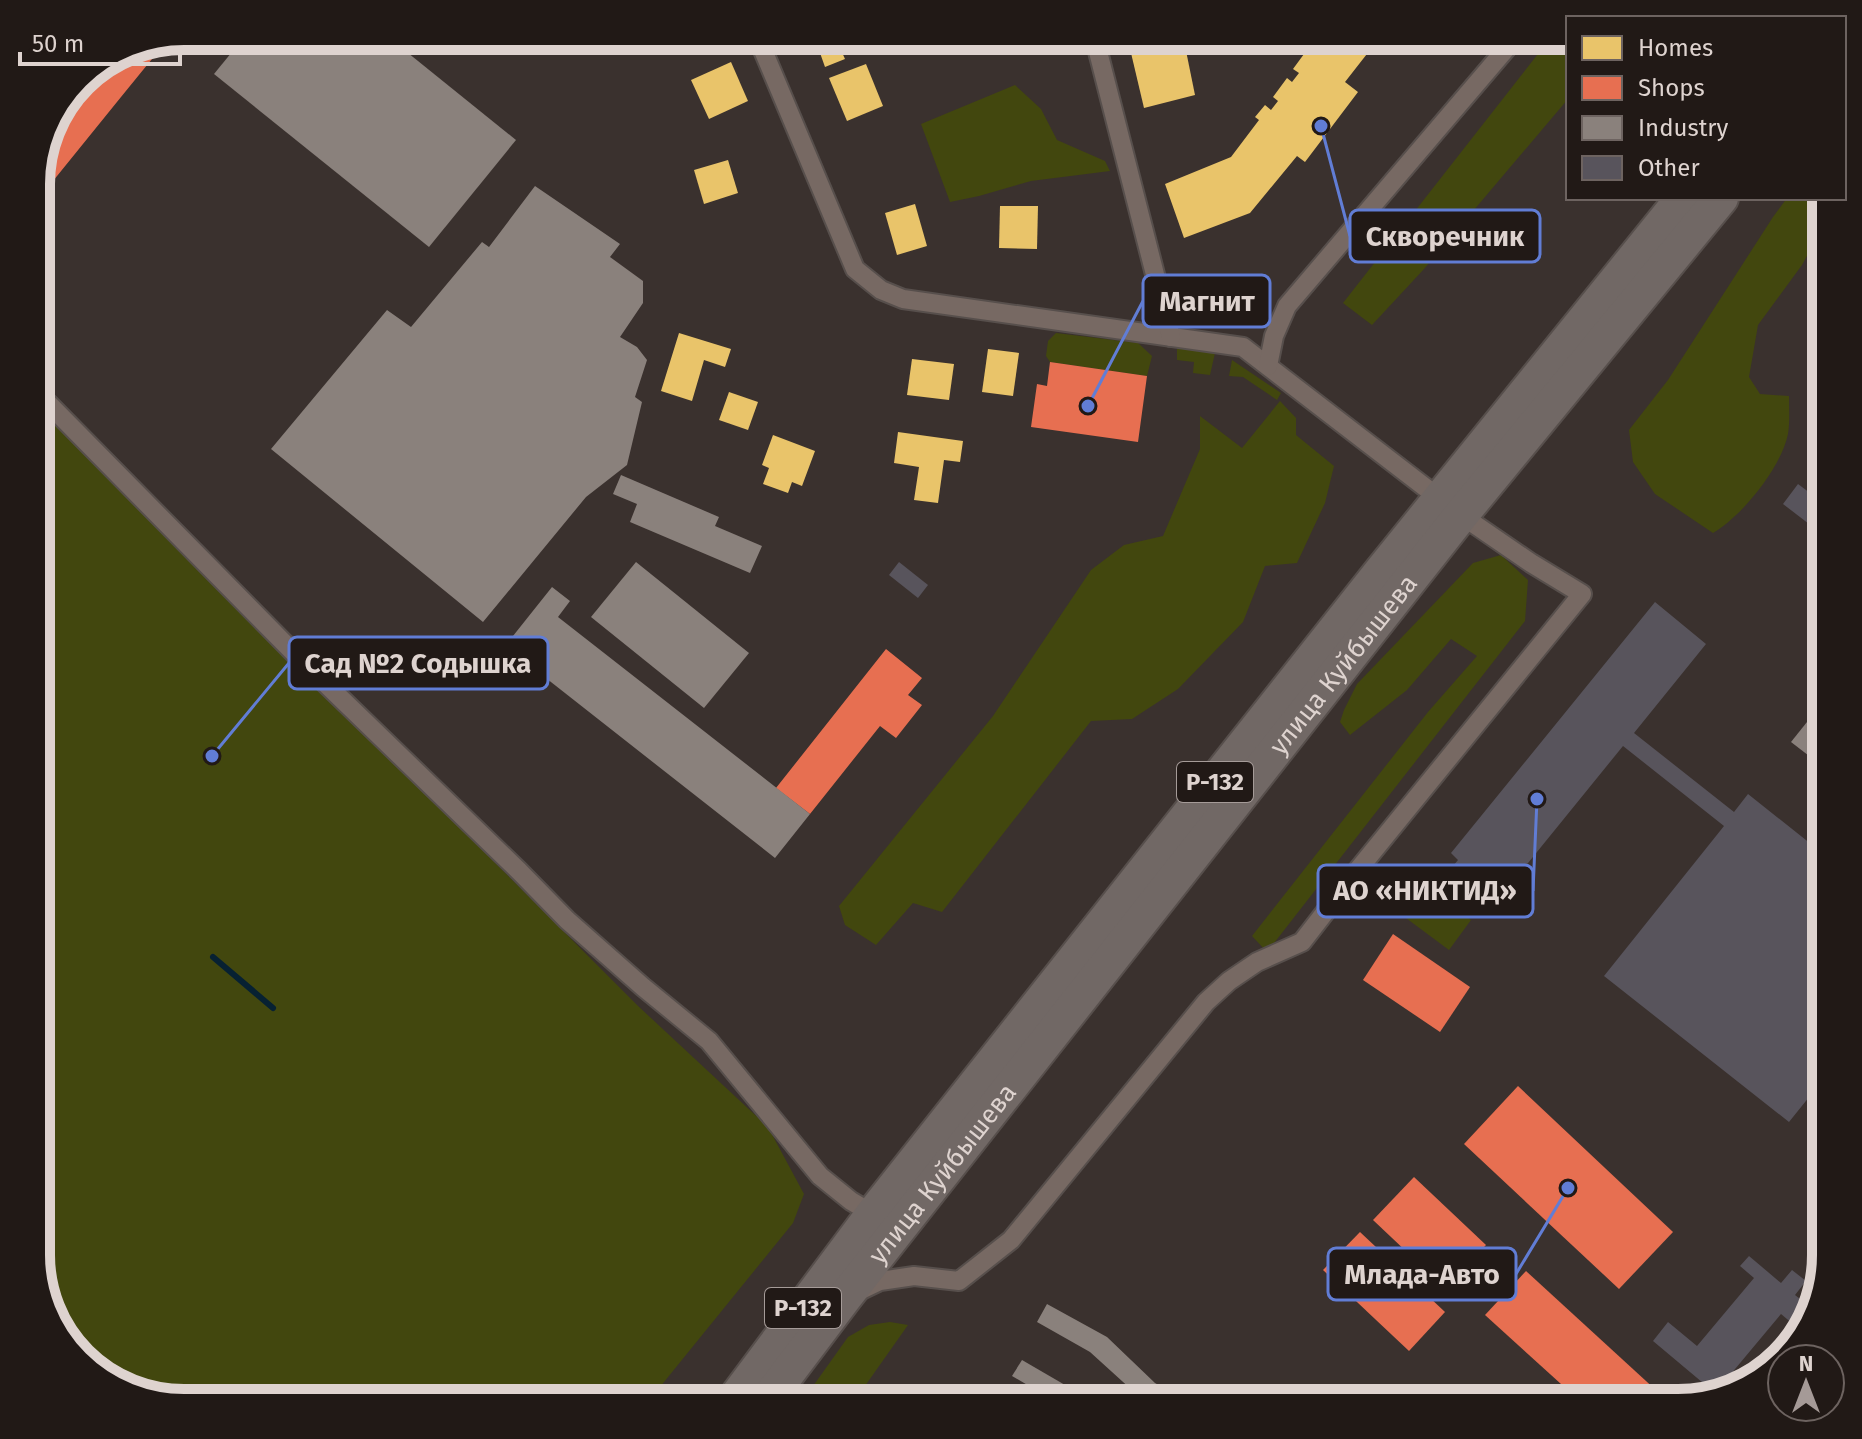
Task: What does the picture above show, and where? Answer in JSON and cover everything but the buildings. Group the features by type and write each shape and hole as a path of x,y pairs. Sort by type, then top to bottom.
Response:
{"highway":[{"name":"улица Куйбышева","path":"776,1389 1451,507 1681,200"},
{"name":"улица Куйбышева","path":"742,1389 873,1214 1451,507 1719,200"}],"street":[{"path":"763,50 855,269 881,290 903,299 1243,347 1451,507 1582,594 1302,942 1257,962 1206,1002 1011,1240 959,1281 914,1276 880,1281 845,1297"},
{"path":"1098,50 1171,337"},
{"path":"1268,366 1274,336 1287,306 1505,50"},
{"path":"50,405 294,653 567,920 709,1041 820,1176 873,1214"}],"green space":[{"path":"1541,50 1566,50 1566,101 1424,269 1372,325 1343,303"},
{"path":"1015,85 1041,109 1057,140 1105,161 1110,171 1031,181 950,202 921,124"},
{"path":"1786,200 1812,200 1812,247 1758,325 1749,377 1760,394 1789,396 1788,434 1777,461 1759,490 1736,515 1713,533 1655,494 1633,462 1629,430 1668,380"},
{"path":"1056,333 1138,343 1152,356 1147,376 1050,362 1046,356 1048,341"},
{"path":"1177,348 1215,353 1210,375 1193,373 1194,362 1177,360"},
{"path":"1232,360 1281,393 1277,400 1243,377 1229,376"},
{"path":"1280,401 1296,418 1296,435 1334,466 1325,503 1297,563 1265,566 1243,622 1178,689 1132,719 1091,721 942,912 913,903 876,945 845,925 839,906 993,716 1091,570 1124,545 1163,536 1200,449 1200,416 1242,448"},
{"path":"50,417 637,1005 768,1127 804,1194 793,1223 658,1389 184,1389 141,1382 125,1375 102,1361 83,1343 68,1322 57,1298 50,1264"},
{"path":"1501,555 1528,580 1525,621 1267,952 1252,936 1428,712 1477,656 1451,639 1407,690 1350,735 1340,722 1357,684 1473,563"},
{"path":"1409,868 1427,876 1432,890 1471,920 1449,950 1379,898 1392,876"},
{"path":"890,1322 908,1325 863,1389 811,1389 848,1337 869,1325"}],"waterway":[{"path":"213,957 273,1008"}],"place":[{"name":"Скворечник","path":"1321,126"},
{"name":"Магнит","path":"1088,406"},
{"name":"Сад №2 Содышка","path":"212,756"},
{"name":"АО «НИКТИД»","path":"1537,799"},
{"name":"Млада-Авто","path":"1568,1188"}]}
